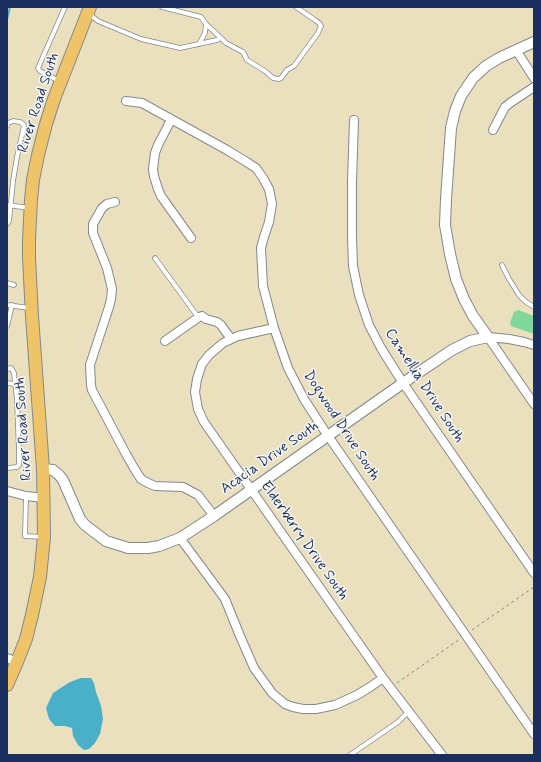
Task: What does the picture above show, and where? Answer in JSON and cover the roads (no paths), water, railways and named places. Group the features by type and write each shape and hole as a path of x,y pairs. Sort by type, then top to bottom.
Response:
{"main road":[{"name":"River Road South","path":"7,685 11,664 26,639 40,577 44,537 43,469 29,252 30,208 33,180 50,112 89,10"}],"street":[{"path":"534,42 499,58 486,66 473,78 461,96 455,111 451,128 445,225 456,279 464,299 473,316 534,404"},
{"path":"516,50 534,78"},
{"path":"493,130 505,107 534,87"},
{"name":"Dogwood Drive South","path":"126,101 142,103 245,161 256,168 264,180 269,189 272,204 270,222 261,248 263,286 274,328 288,368 304,399 327,436 534,734"},
{"path":"171,120 155,153 153,169 154,176 161,196 191,238"},
{"name":"Camellia Drive South","path":"354,120 352,182 353,266 359,295 369,325 402,383 534,573"},
{"path":"115,202 107,204 102,208 93,224 93,233 107,268 112,289 110,307 90,365 92,390 141,479 155,486 183,486 198,495 214,516"},
{"path":"165,341 198,317 202,316 221,325 231,339"},
{"name":"Elderberry Drive South","path":"274,328 238,336 214,349 202,364 197,379 195,392 198,409 204,422 390,688 442,755"},
{"name":"Acacia Drive South","path":"43,469 53,470 59,475 63,480 80,519 84,524 106,541 128,548 148,548 164,544 180,538 214,516 402,383 452,350 470,341 488,337 509,338 534,345"},
{"path":"7,491 26,496 44,498"},
{"path":"180,538 224,598 254,668 272,693 285,704 303,709 316,709 335,705 357,695 383,678"}],"lane":[{"path":"61,82 40,71 38,68 65,7"},
{"path":"162,7 201,17 220,38 243,52 247,60 273,78 280,79 287,70 294,66 318,33 321,26 296,7"},
{"path":"89,10 98,21 140,39 180,48 217,40 220,38"},
{"path":"199,44 205,33 206,24"},
{"path":"7,126 8,123 13,120 20,122 24,126 17,157 9,205 9,221 7,224"},
{"path":"9,205 30,208"},
{"path":"155,258 198,317"},
{"path":"502,264 519,295 534,307"},
{"path":"7,284 14,285"},
{"path":"7,326 9,305 32,308"},
{"path":"7,369 11,368 14,373 17,400 18,465 17,467 7,468"},
{"path":"7,383 15,384"},
{"path":"26,496 25,536 44,537"},
{"path":"350,755 398,722 408,712"}],"water":[{"path":"81,678 91,678 94,683 101,706 103,719 100,734 95,743 89,749 84,750 78,745 73,736 72,728 55,726 49,719 46,708 53,693 70,682"}],"waterway":[{"path":"7,20 10,7"}]}
